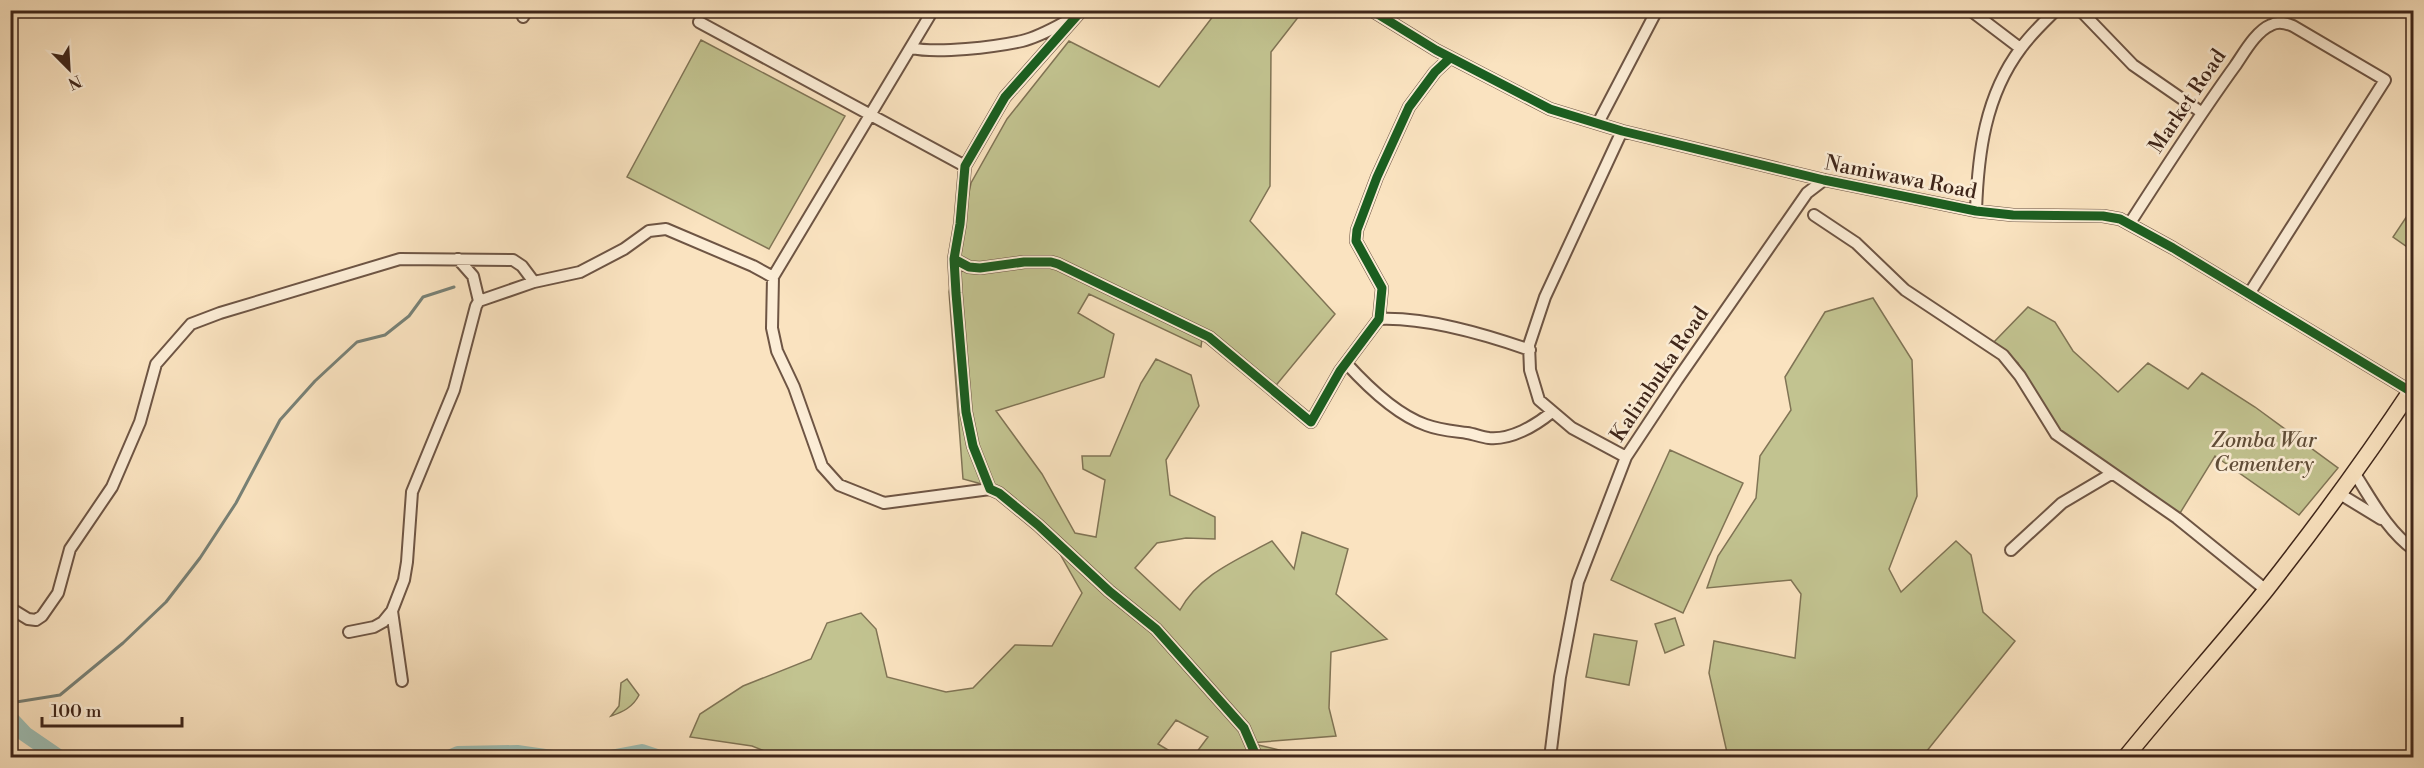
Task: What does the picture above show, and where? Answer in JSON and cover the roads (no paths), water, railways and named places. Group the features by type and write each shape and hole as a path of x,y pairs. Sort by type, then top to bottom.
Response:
{"highway":[{"path":"2125,758 2266,590 2355,474 2412,389"}],"street":[{"path":"933,10 773,277 772,328 777,351 794,387 822,466 839,485 884,503 990,489 999,493 1038,525 1109,591 1156,629 1244,728 1257,758"},
{"name":"Namiwawa Road","path":"1371,10 1450,58 1550,109 1622,131 1824,180 1976,211 2013,215 2103,216 2130,223 2412,389"},
{"path":"1598,123 1657,10"},
{"path":"1970,10 2020,48"},
{"path":"1976,211 1979,150 1983,130 2020,48 2056,10"},
{"path":"2080,10 2138,69 2201,112"},
{"path":"910,48 923,51 949,50 1022,41 1040,35 1080,13"},
{"path":"990,489 973,446 966,412 954,259 960,224 965,166 1005,97 1080,13"},
{"path":"699,22 965,166"},
{"name":"Market Road","path":"2130,223 2201,112 2263,29 2277,23 2293,26 2385,80 2249,294"},
{"path":"954,259 969,267 980,268 1024,262 1058,264 1209,337 1311,423 1346,363 1379,319 1382,288 1356,241 1357,230 1377,177 1409,107 1435,72 1450,58"},
{"path":"1622,131 1545,297 1530,350 1530,370 1539,400 1552,412 1588,438 1626,457"},
{"name":"Kalimbuka Road","path":"1550,758 1560,677 1578,582 1626,457 1807,193 1824,180"},
{"path":"1814,215 1856,243 1905,290 2003,355 2020,376 2056,434 2176,518 2266,590"},
{"path":"349,632 374,627 383,622 393,611 404,580 407,562 411,492 454,390 479,301 534,282 593,267 649,231 657,229 666,229 753,266 773,277"},
{"path":"10,608 28,619 36,620 42,616 60,590 70,549 112,487 140,422 156,364 191,324 220,313 400,259 513,260 522,266 534,282"},
{"path":"458,259 473,276 479,301"},
{"path":"1379,319 1397,318 1459,329 1530,350"},
{"path":"1346,363 1389,404 1424,424 1448,431 1492,438 1511,436 1542,420 1552,412"},
{"path":"2010,550 2062,503 2111,474"},
{"path":"2355,474 2384,520 2400,539 2414,550"},
{"path":"2340,494 2384,520"},
{"path":"393,611 402,681"}],"waterway":[{"path":"10,703 60,695 123,643 166,602 200,558 236,503 280,420 315,381 357,342 385,335 409,316 423,297 454,287"},
{"path":"10,718 25,734 60,758"},
{"path":"610,758 642,752 660,758"},
{"path":"449,758 458,754 517,753 552,758"}],"park label":[{"name":"Zomba War Cementery","path":"2264,452"}]}
